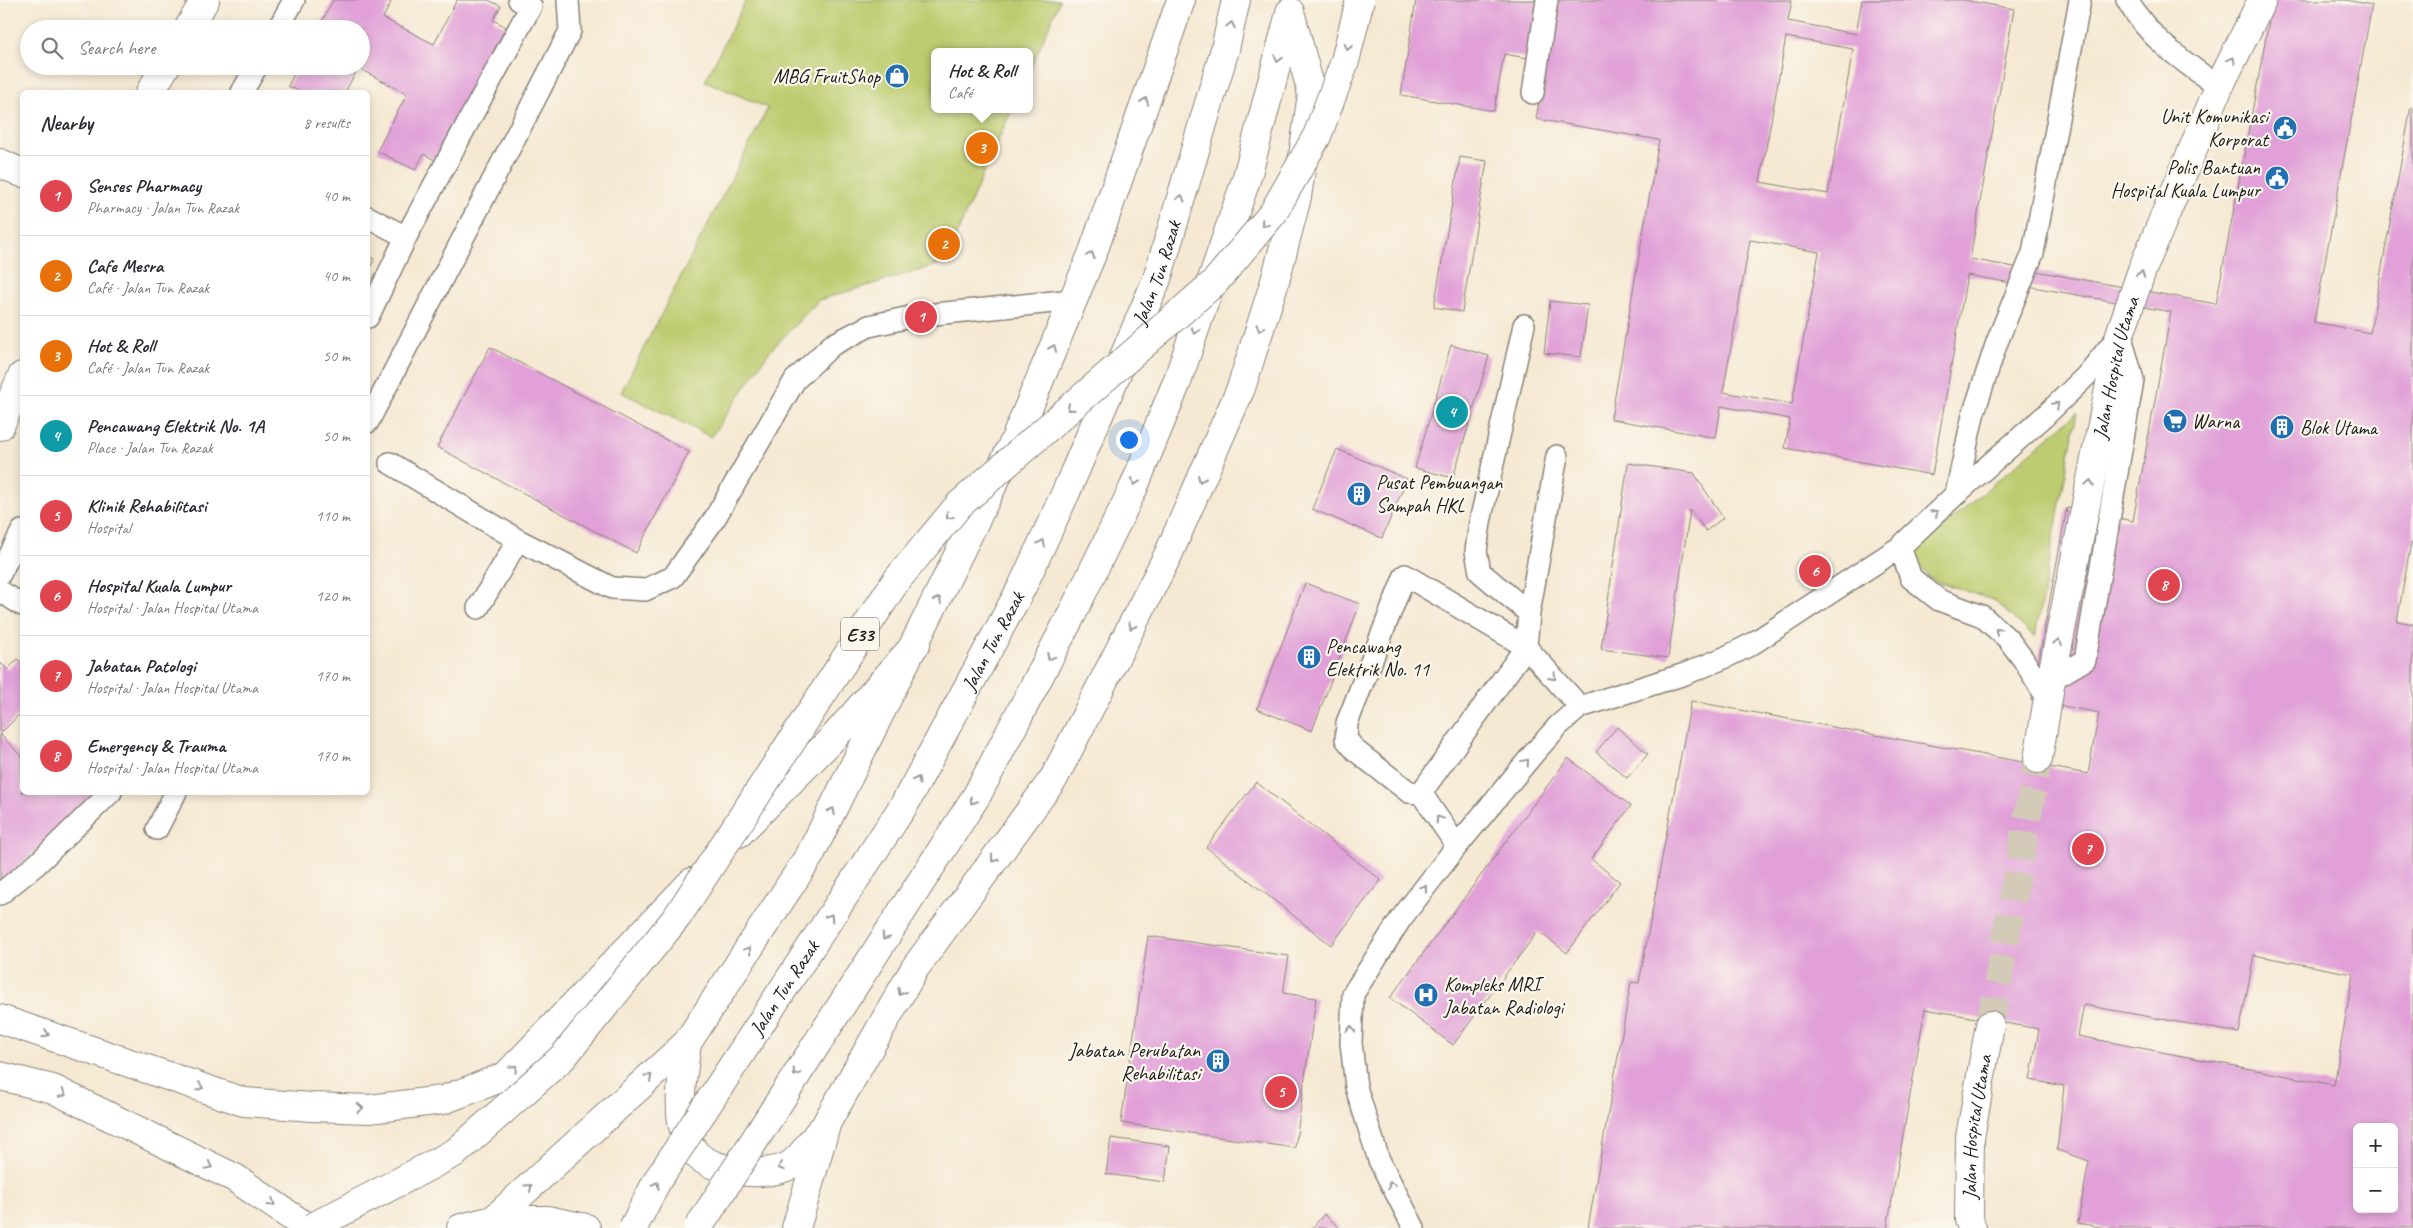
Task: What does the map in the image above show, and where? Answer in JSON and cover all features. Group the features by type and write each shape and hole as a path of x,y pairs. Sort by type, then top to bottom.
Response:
{"main road":[{"path":"193,20 205,0"},
{"path":"493,1220 687,1043 810,855 916,644 1014,442 1093,252 1180,0"},
{"name":"Jalan Tun Razak","path":"633,1228 657,1182 904,805 1022,587 1066,492 1157,279 1225,49 1236,0"},
{"name":"E33","path":"309,1228 456,1152 563,1057 676,917 896,581 959,505 1216,282 1273,213 1317,136 1345,61 1360,0"},
{"name":"Jalan Hospital Utama","path":"2038,759 2049,689 2120,334 2142,270 2219,87 2262,0"},
{"path":"698,1228 977,795 1072,614 1132,488 1177,382 1247,178 1292,6"},
{"path":"687,1043 681,1098 682,1123 696,1153 707,1162 727,1170 748,1172 771,1170 793,1163 827,1122 915,968 1054,778 1168,555 1241,388 1275,281 1297,197 1312,94 1292,6"},
{"path":"151,90 160,75"},
{"path":"0,163 20,172"},
{"path":"0,426 20,381"},
{"path":"0,1019 244,1102 369,1109 443,1100 506,1076 836,734 916,644"},
{"name":"Jalan Hospital Utama","path":"1968,1225 1970,1137 1990,1025"},
{"path":"0,1076 53,1089 227,1174 309,1228"},
{"path":"796,1228 827,1122"},
{"path":"462,1228 493,1220 546,1220 586,1228"}],"lane":[{"path":"283,20 294,0"},
{"path":"370,313 406,237 531,6 519,0"},
{"path":"370,418 570,31 568,0"},
{"path":"1533,92 1548,0"},
{"path":"1956,494 1973,415 1997,342 2033,253 2080,0"},
{"path":"2126,0 2140,22 2172,54 2219,87"},
{"path":"243,90 252,75"},
{"path":"370,218 406,237"},
{"path":"390,463 518,540 612,588 645,590 673,577 715,518 795,380 832,345 869,326 915,316 1073,300"},
{"path":"1524,325 1480,522 1476,551 1480,572 1529,613"},
{"path":"1414,1228 1379,1160 1356,1087 1351,1043 1353,994 1400,920 1457,846 1534,753 1559,725 1580,707 1685,674 1752,644 1900,547 1956,494 2047,414 2087,375 2120,334"},
{"path":"1421,793 1526,647 1529,613 1557,456"},
{"path":"0,574 20,535"},
{"path":"478,608 518,540"},
{"path":"1900,547 1911,578 1939,600 1982,616 2008,639 2049,689"},
{"path":"1421,793 1409,792 1356,751 1346,739 1347,723 1405,575 1526,647 1580,707"},
{"path":"0,591 20,604"},
{"path":"1421,793 1457,846"},
{"path":"0,894 36,864 108,795"},
{"path":"157,829 174,795"}],"green space":[{"path":"746,0 1060,0 1033,63 1033,48 931,48 931,113 1010,113 944,263 819,300 769,352 711,437 621,392 768,108 705,81"},
{"path":"2077,413 2035,637 1993,600 1931,579 1910,555"}],"building":[{"path":"333,0 392,0 383,18 434,44 457,0 488,0 501,6 493,20 506,27 436,161 424,154 415,170 377,151 407,94 370,74 370,20 323,20"},
{"path":"1416,0 1543,0 1533,59 1504,54 1494,111 1401,95"},
{"path":"1557,0 1792,0 1788,21 1856,34 1862,0 1964,0 2014,9 1970,259 2216,304 2273,0 2346,0 2372,5 2314,322 2370,333 2411,107 2413,108 2413,544 2411,543 2397,621 2413,624 2413,1228 2105,1228 2078,1223 2089,1161 2057,1150 2064,1086 2030,1080 2039,1029 1925,1009 1887,1228 1588,1228 1631,982 1639,983 1691,701 2088,774 2099,713 2031,700 2067,508 2133,521 2171,312 1967,275 1932,475 1785,448 1790,419 1721,406 1716,438 1611,419 1659,140 1536,119","holes":["1786,37 1853,49 1828,194 1760,182","1750,240 1819,252 1792,404 1723,392","2254,955 2353,974 2334,1085 2078,1036 2084,1005 2239,1033"]},
{"path":"294,75 354,75 346,90 297,90 288,86"},
{"path":"1460,157 1487,161 1462,312 1434,307"},
{"path":"370,257 374,259 370,268"},
{"path":"1550,301 1588,305 1581,357 1544,353"},
{"path":"1451,345 1489,356 1453,478 1415,468"},
{"path":"490,347 689,452 636,553 437,447"},
{"name":"Pusat Pembuangan Sampah HKL","path":"1337,449 1407,479 1382,538 1312,509"},
{"path":"1628,463 1694,473 1723,518 1706,531 1690,510 1668,658 1601,649"},
{"name":"Pencawang Elektrik No. 11","path":"1305,583 1360,604 1312,731 1257,709"},
{"path":"18,659 20,662 20,714 0,734 0,662 7,670"},
{"path":"1617,727 1648,754 1627,778 1596,752"},
{"path":"0,734 20,755 20,795 99,795 0,882"},
{"path":"1568,758 1631,806 1591,859 1620,882 1567,953 1538,931 1453,1045 1390,998"},
{"path":"1256,782 1381,880 1331,945 1206,847"},
{"name":"Jabatan Perubatan Rehabilitasi","path":"1148,936 1289,956 1283,993 1316,998 1295,1148 1121,1123"},
{"path":"1111,1138 1170,1146 1165,1182 1106,1174"},
{"path":"1324,1214 1340,1228 1312,1228"}],"tunnel":[{"path":"1990,1025 2038,759"}],"place":[{"name":"MBG FruitShop","path":"897,76"},
{"name":"Unit Komunikasi Korporat","path":"2285,128"},
{"name":"Hot & Roll","path":"982,148"},
{"name":"Polis Bantuan Hospital Kuala Lumpur","path":"2277,178"},
{"name":"Cafe Mesra","path":"944,244"},
{"name":"Senses Pharmacy","path":"921,317"},
{"name":"Pencawang Elektrik No. 1A","path":"1452,412"},
{"name":"Warna","path":"2175,421"},
{"name":"Blok Utama","path":"2282,427"},
{"name":"Pusat Pembuangan Sampah HKL","path":"1359,494"},
{"name":"Hospital Kuala Lumpur","path":"1815,571"},
{"name":"Emergency & Trauma","path":"2164,585"},
{"name":"Pencawang Elektrik No. 11","path":"1309,657"},
{"name":"Jabatan Patologi","path":"2088,849"},
{"name":"Kompleks MRI Jabatan Radiologi","path":"1426,995"},
{"name":"Jabatan Perubatan Rehabilitasi","path":"1218,1061"},
{"name":"Klinik Rehabilitasi","path":"1281,1092"}]}
